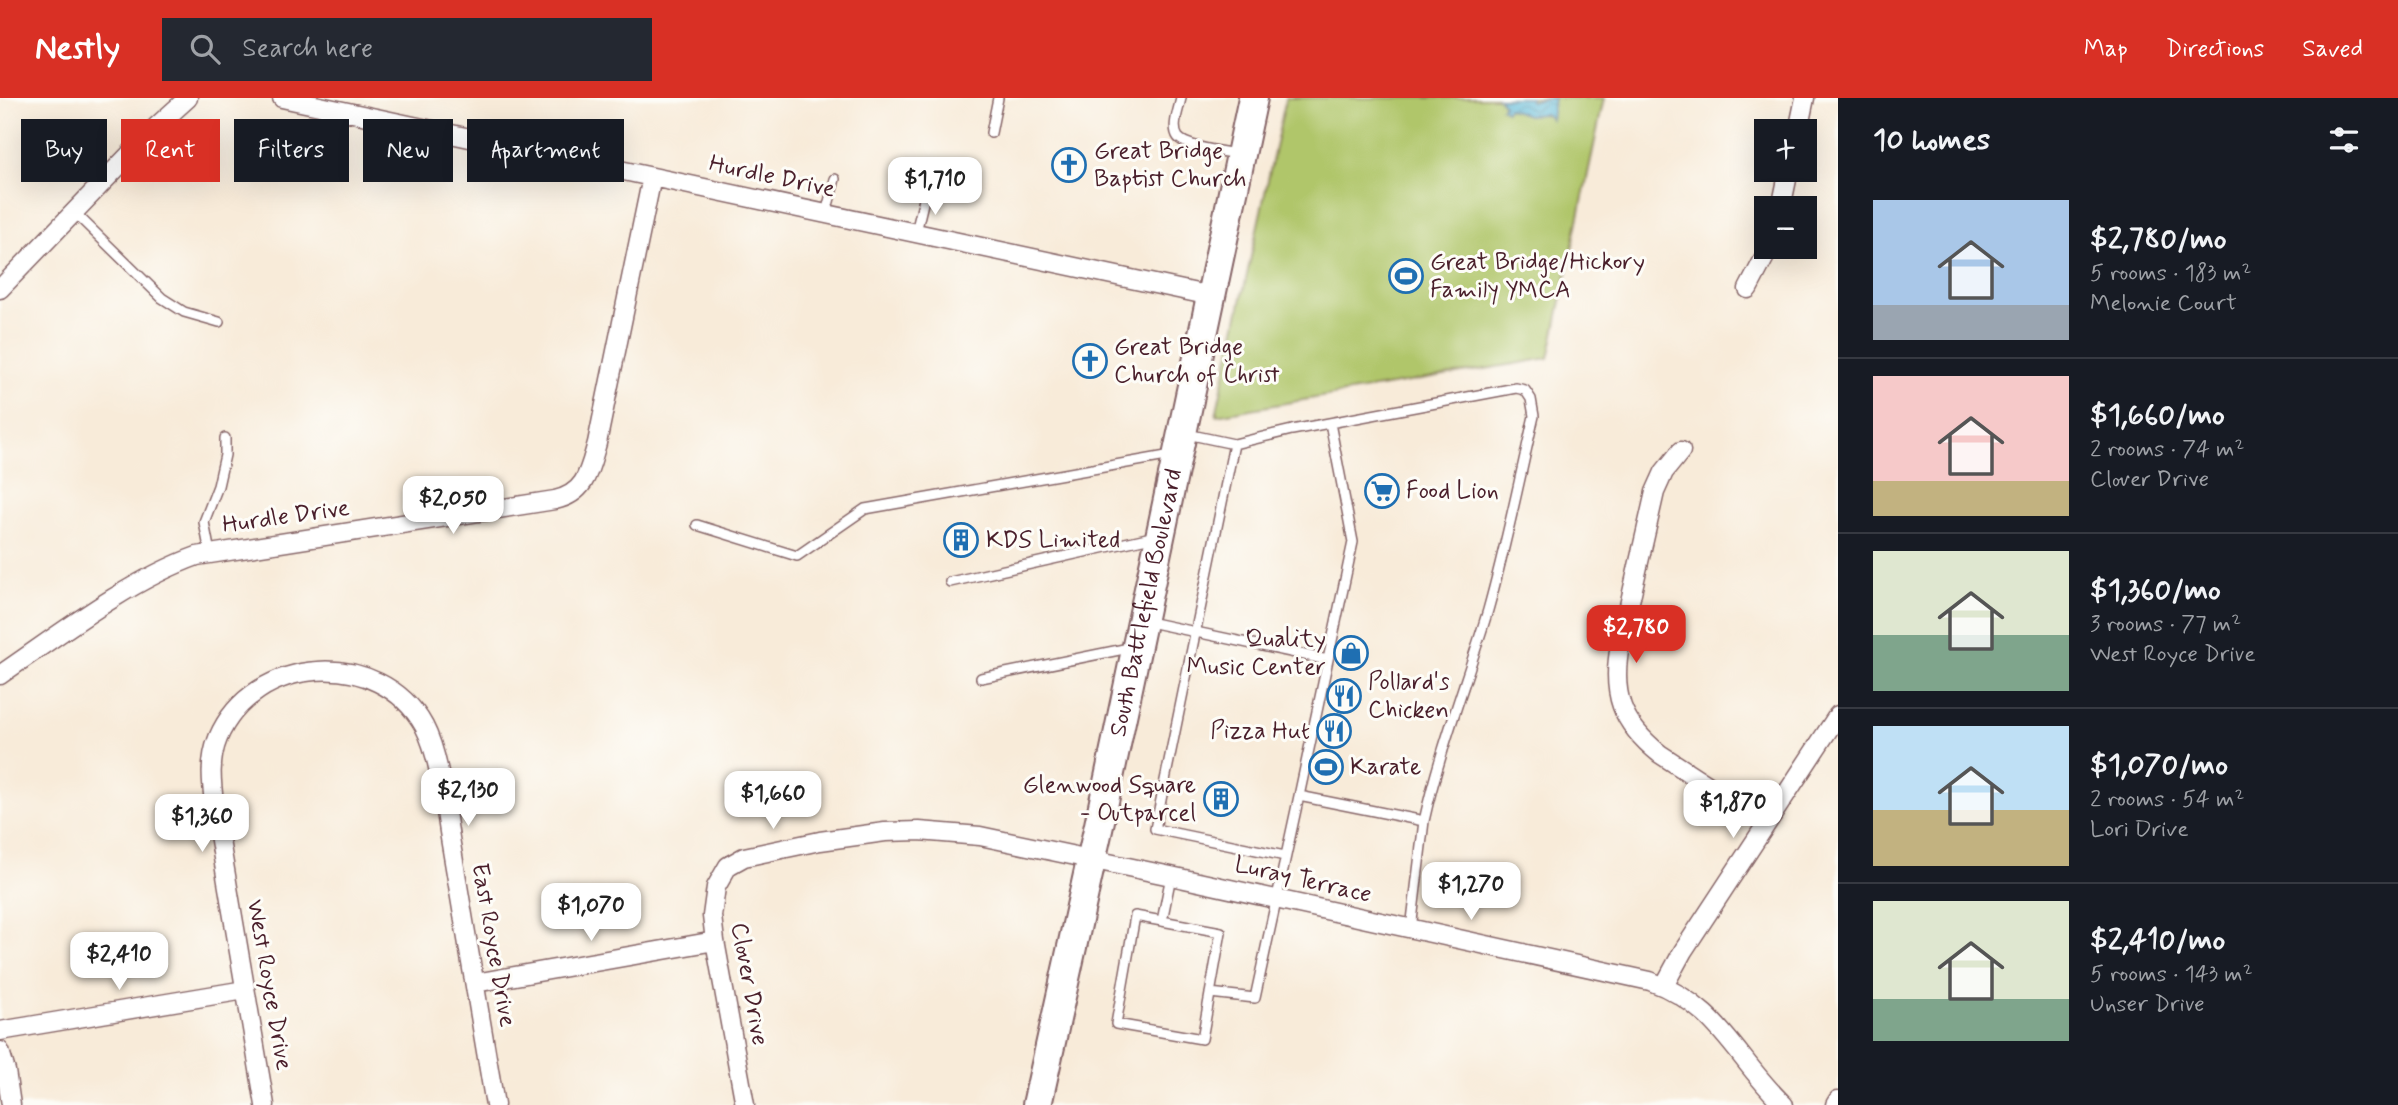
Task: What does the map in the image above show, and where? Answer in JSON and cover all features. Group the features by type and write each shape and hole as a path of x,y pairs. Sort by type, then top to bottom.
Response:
{"main road":[{"name":"South Battlefield Boulevard","path":"1037,1105 1140,634 1252,98"}],"street":[{"name":"Hurdle Drive","path":"282,98 1211,296"},
{"path":"1801,119 1805,98"},
{"path":"0,289 179,101"},
{"name":"Hurdle Drive","path":"0,675 149,578 173,565 210,553 555,500 574,494 586,478 597,443 652,177"},
{"path":"1748,289 1764,259"},
{"path":"1681,451 1664,472 1651,506 1616,664 1617,689 1625,715 1644,741 1766,824"},
{"name":"East Royce Drive","path":"305,672 331,669 368,677 397,695 414,711 424,726 440,779 495,1105"},
{"name":"West Royce Drive","path":"265,1105 215,811 211,763 224,726 239,707 263,687 278,679 305,672"},
{"path":"1664,986 1683,951 1838,715"},
{"name":"Clover Drive","path":"745,1105 715,941 713,903 720,878 727,866 758,853 885,832 941,831 980,836 1091,859"},
{"name":"Luray Terrace","path":"1091,859 1630,975 1664,986 1688,999 1709,1016 1784,1105"},
{"path":"475,983 715,941"},
{"path":"0,1031 245,990"},
{"path":"0,1051 11,1105"},
{"path":"1835,1105 1838,1100"}],"lane":[{"path":"990,133 998,98"},
{"path":"1181,98 1175,128 1178,138 1186,143 1241,155"},
{"path":"826,213 835,179"},
{"path":"916,232 924,199"},
{"path":"74,212 162,298 184,312 219,322"},
{"path":"697,525 797,556 865,509 1180,443 1234,444 1516,388 1525,390 1531,399 1534,416 1491,596 1434,779 1424,821 1411,929"},
{"path":"1210,993 1255,998 1353,542 1330,423"},
{"path":"210,553 204,522 218,486 225,455 225,438"},
{"path":"1234,444 1155,829 1286,856"},
{"path":"950,582 1161,535"},
{"path":"981,678 1140,634 1194,632 1328,660"},
{"path":"1299,796 1424,821"},
{"path":"1162,921 1171,876"},
{"path":"1135,916 1162,921 1221,932 1202,1039 1116,1024 1135,916"}],"green space":[{"name":"Great Bridge/Hickory Family YMCA","path":"1286,98 1604,98 1549,358 1216,415"}],"water":[{"path":"1498,98 1530,98 1530,101 1554,98 1551,119 1545,114 1527,115 1508,108 1506,111 1501,108 1504,105"}],"place":[{"name":"Great Bridge Baptist Church","path":"1069,165"},
{"name":"Great Bridge/Hickory Family YMCA","path":"1406,276"},
{"name":"Great Bridge Church of Christ","path":"1090,361"},
{"name":"Food Lion","path":"1382,491"},
{"name":"KDS Limited","path":"961,540"},
{"name":"Quality Music Center","path":"1351,653"},
{"name":"Pollard's Chicken","path":"1344,696"},
{"name":"Pizza Hut","path":"1334,731"},
{"name":"Karate","path":"1326,767"},
{"name":"Glenwood Square - Outparcel","path":"1221,799"}]}
